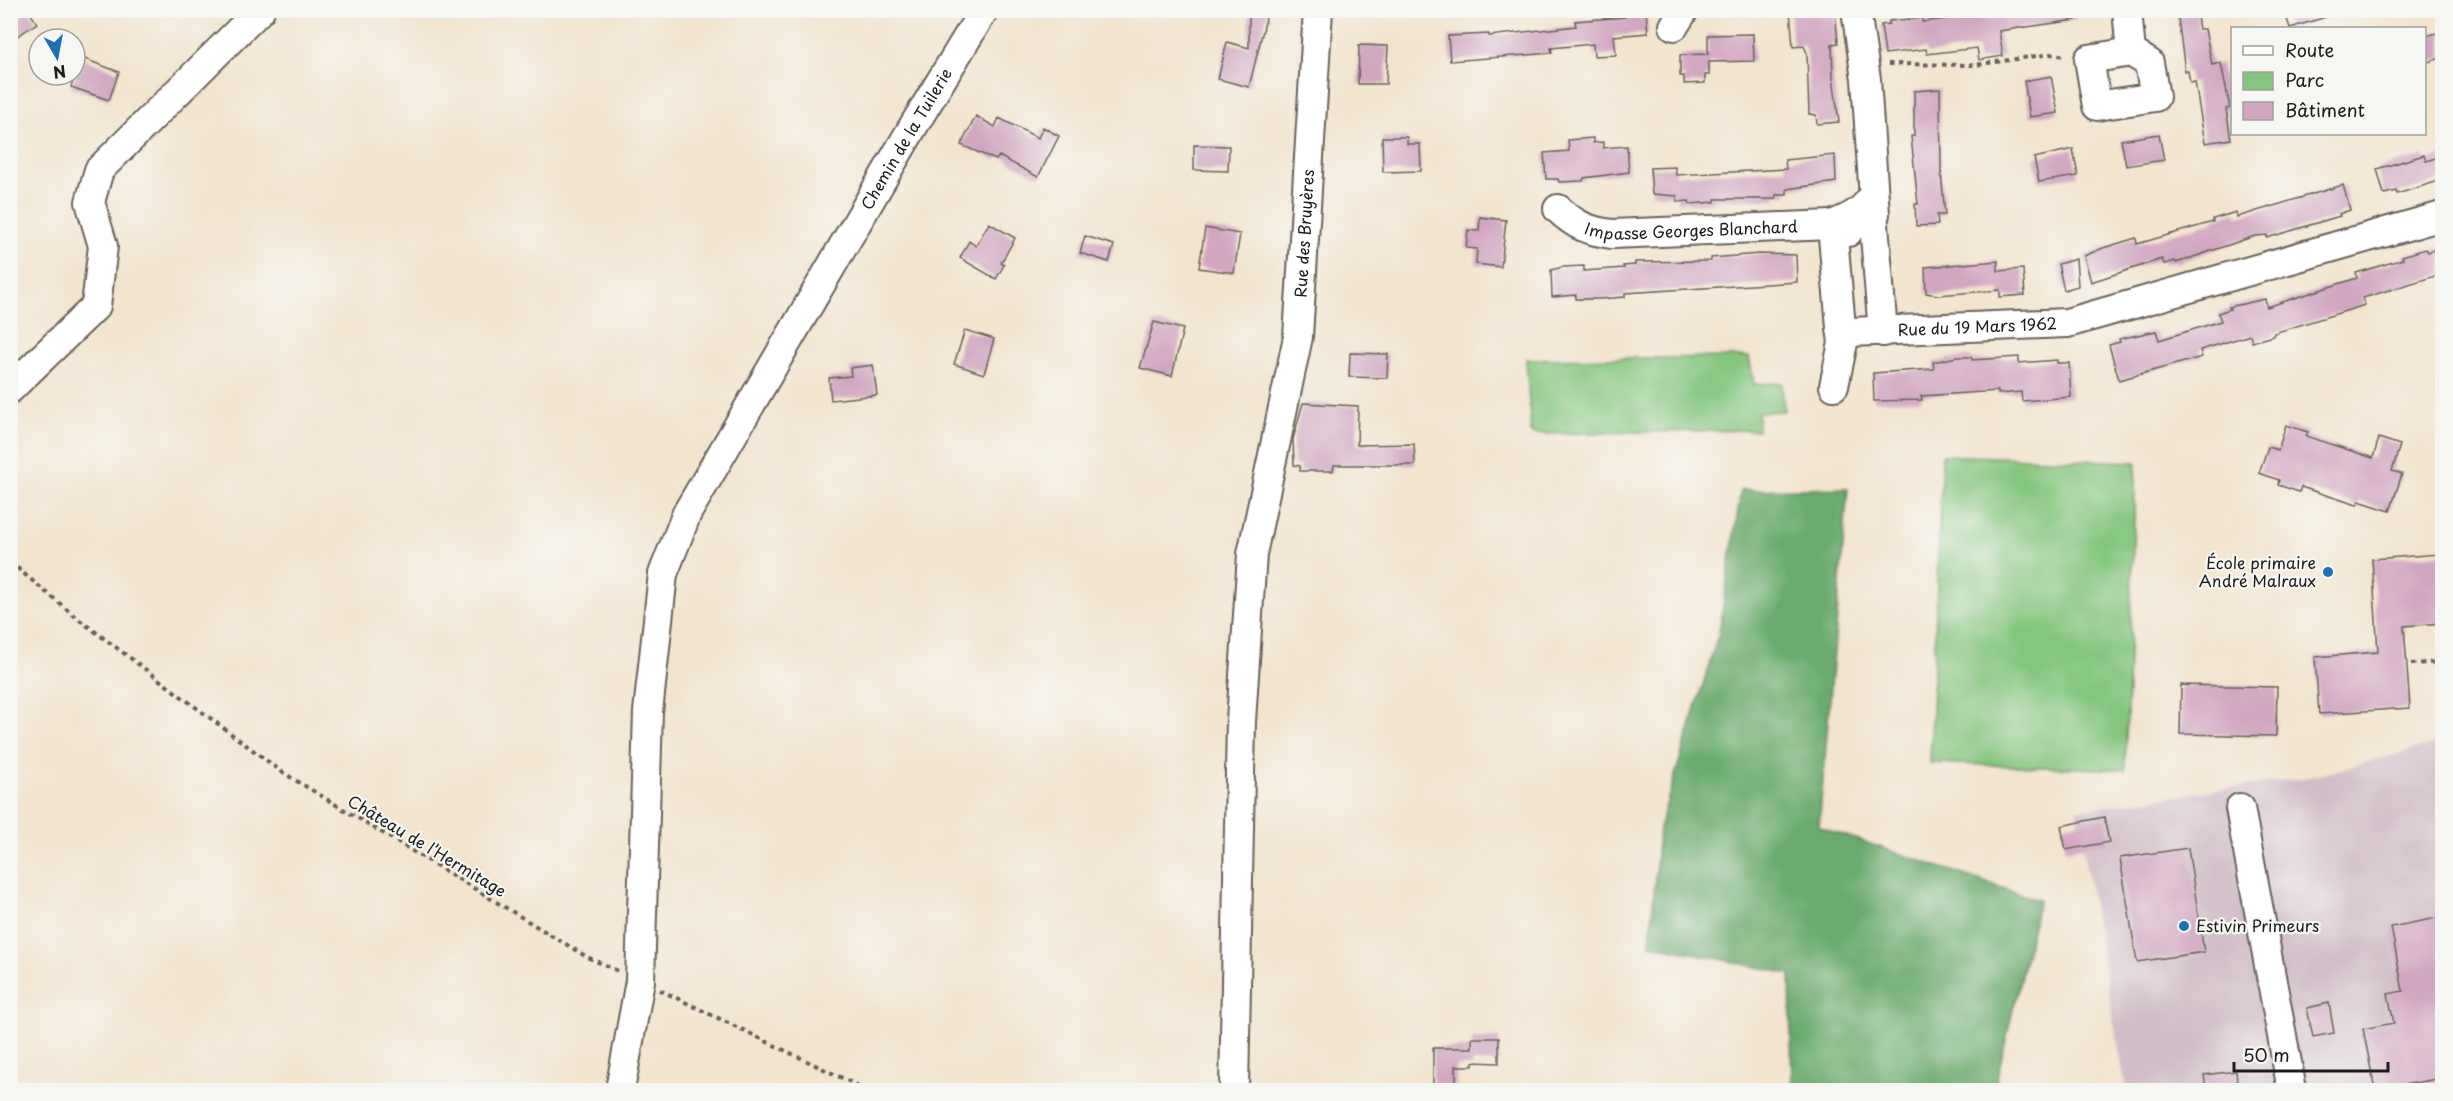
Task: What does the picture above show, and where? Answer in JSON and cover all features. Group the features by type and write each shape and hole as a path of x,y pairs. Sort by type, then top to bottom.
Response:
{"street":[{"path":"10,389 96,306 103,246 90,202 99,170 260,10"},
{"name":"Chemin de la Tuilerie","path":"620,1090 640,981 648,712 663,574 687,513 984,10"},
{"name":"Rue des Bruyères","path":"1234,1090 1241,721 1252,554 1298,338 1318,10"},
{"path":"1856,10 1864,64 1883,332"},
{"path":"2127,10 2132,52"},
{"path":"2132,52 2149,63 2155,97 2097,106 2089,59 2132,52"},
{"path":"1832,225 1851,218 1867,207 1873,195"},
{"name":"Impasse Georges Blanchard","path":"1558,209 1574,224 1591,232 1612,234 1832,225"},
{"name":"Rue du 19 Mars 1962","path":"1841,327 1860,334 2067,323 2442,216"},
{"path":"1832,225 1859,235 1874,224"},
{"path":"1832,225 1843,343 1834,386"},
{"path":"2240,808 2292,1090"}],"path":[{"path":"1864,64 1975,65 2050,54 2089,59"},
{"name":"Château de l’Hermitage","path":"10,562 77,618 282,772 587,957 867,1090"},
{"path":"2411,664 2442,662"}],"shaded area":[{"path":"2442,742 2442,1090 2126,1090 2076,810 2316,776"}],"green space":[{"path":"1749,357 1754,384 1782,383 1784,411 1758,412 1758,430 1531,434 1526,359"},
{"path":"1942,455 2136,462 2125,770 1930,763"},
{"path":"1848,488 1819,827 2039,900 1994,1090 1792,1090 1790,974 1650,944 1659,828 1719,632 1741,490"}],"building":[{"path":"10,10 28,10 37,23 27,27 27,30 10,41"},
{"path":"1249,10 1268,10 1249,87 1218,79 1227,42 1249,48"},
{"path":"1625,10 1646,10 1648,33 1614,36 1616,55 1594,56 1593,44 1551,48 1552,53 1450,61 1448,36 1489,34 1489,36 1576,26 1575,21 1625,17"},
{"path":"1790,10 1835,10 1838,43 1832,44 1833,77 1839,122 1817,124 1816,115 1809,114 1807,53 1804,46 1793,47"},
{"path":"1993,10 2075,10 2076,20 1999,31 2003,56 1979,60 1977,48 1927,54 1926,49 1885,54 1881,25 1889,24 1889,21 1922,18 1922,22 1993,13"},
{"path":"2177,10 2196,10 2199,29 2205,29 2212,65 2221,63 2230,108 2226,109 2231,139 2205,143 2195,82 2190,83 2188,71 2185,71"},
{"path":"2284,10 2338,10 2339,13 2293,27 2290,27"},
{"path":"2442,32 2442,58 2426,62 2426,36"},
{"path":"1753,34 1754,61 1709,62 1709,75 1705,75 1705,83 1684,84 1684,76 1680,76 1680,55 1708,54 1708,35"},
{"path":"1359,45 1388,46 1386,84 1358,84"},
{"path":"87,60 119,72 109,100 71,87 87,87"},
{"path":"2051,76 2058,113 2030,117 2024,81"},
{"path":"1940,89 1941,172 1945,215 1937,215 1938,225 1916,226 1915,204 1918,204 1911,136 1914,136 1914,91"},
{"path":"976,116 995,127 999,118 1038,138 1043,127 1059,136 1038,177 999,156 996,160 961,145"},
{"path":"2159,134 2164,160 2126,166 2121,140"},
{"path":"1382,137 1407,137 1407,144 1420,144 1421,171 1383,172"},
{"path":"1593,138 1593,143 1603,142 1603,148 1627,146 1629,172 1584,178 1583,181 1559,182 1558,179 1546,179 1544,153 1569,151 1568,140"},
{"path":"1194,145 1229,146 1228,171 1194,170"},
{"path":"2073,149 2078,176 2039,182 2034,158"},
{"path":"1835,155 1836,182 1787,189 1787,195 1776,195 1775,199 1715,199 1715,202 1690,204 1689,201 1677,202 1677,196 1652,194 1650,168 1675,167 1676,175 1786,169 1785,160"},
{"path":"2424,155 2426,161 2442,156 2442,180 2397,194 2396,191 2384,194 2377,169"},
{"path":"2343,185 2350,210 2339,214 2340,216 2267,238 2267,235 2255,236 2176,263 2175,261 2164,264 2162,259 2091,282 2084,256 2103,248 2136,238 2137,244 2213,222 2213,219 2236,212 2237,217"},
{"path":"1480,217 1506,220 1501,267 1476,264 1477,249 1466,248 1468,230 1479,231"},
{"path":"989,223 1015,238 1001,263 1004,265 996,279 960,258 969,241 976,246"},
{"path":"1205,228 1240,234 1234,273 1199,268"},
{"path":"1085,236 1114,245 1109,262 1080,253"},
{"path":"2442,247 2442,274 2363,298 2365,305 2274,333 2273,336 2252,342 2250,335 2200,350 2202,357 2119,380 2109,345 2120,342 2119,339 2156,331 2159,340 2221,321 2218,313 2230,309 2229,307 2265,299 2267,307 2357,278 2356,273 2403,259 2402,256 2426,249 2428,252"},
{"path":"1759,254 1796,255 1797,282 1625,293 1625,297 1600,299 1576,299 1576,295 1552,297 1551,270 1563,267 1584,266 1584,271 1624,268 1623,266 1635,265 1635,262 1711,261 1711,258"},
{"path":"2076,259 2078,286 2064,290 2058,264"},
{"path":"1998,261 1998,271 2023,269 2025,295 2000,297 2000,290 1938,295 1926,293 1925,267"},
{"path":"1154,322 1183,329 1172,376 1140,368"},
{"path":"965,330 994,339 984,374 954,364"},
{"path":"1350,353 1388,354 1387,378 1349,377"},
{"path":"1957,357 1971,357 1972,360 2019,357 2019,363 2057,360 2057,363 2069,363 2071,397 2022,401 2021,392 1998,394 1998,391 1921,396 1922,400 1874,401 1873,373 1934,369 1933,362"},
{"path":"873,365 877,395 831,400 829,378 851,376 850,368"},
{"path":"1303,403 1358,406 1357,445 1414,444 1415,465 1334,465 1333,471 1300,471 1300,466 1294,465 1293,439"},
{"path":"2286,425 2308,432 2306,436 2373,458 2379,438 2400,445 2392,471 2402,474 2390,511 2359,501 2357,505 2301,487 2299,492 2278,485 2279,480 2259,473 2268,447 2278,450"},
{"path":"2440,554 2442,623 2404,626 2410,708 2319,714 2315,657 2378,652 2372,559"},
{"path":"2181,685 2277,687 2276,736 2180,734"},
{"path":"2104,817 2109,842 2066,850 2061,826"},
{"path":"2188,848 2204,952 2137,962 2120,858"},
{"path":"2442,917 2442,1078 2375,1090 2363,1029 2394,1023 2388,994 2403,991 2391,927"},
{"path":"2329,1003 2334,1033 2313,1037 2307,1008"},
{"path":"1472,1038 1499,1038 1499,1063 1473,1062 1473,1066 1456,1066 1456,1086 1433,1086 1433,1048 1472,1048"},
{"path":"2236,1071 2238,1090 2206,1090 2204,1075"}],"place":[{"name":"École primaire André Malraux","path":"2328,572"},
{"name":"Estivin Primeurs","path":"2184,926"}]}
